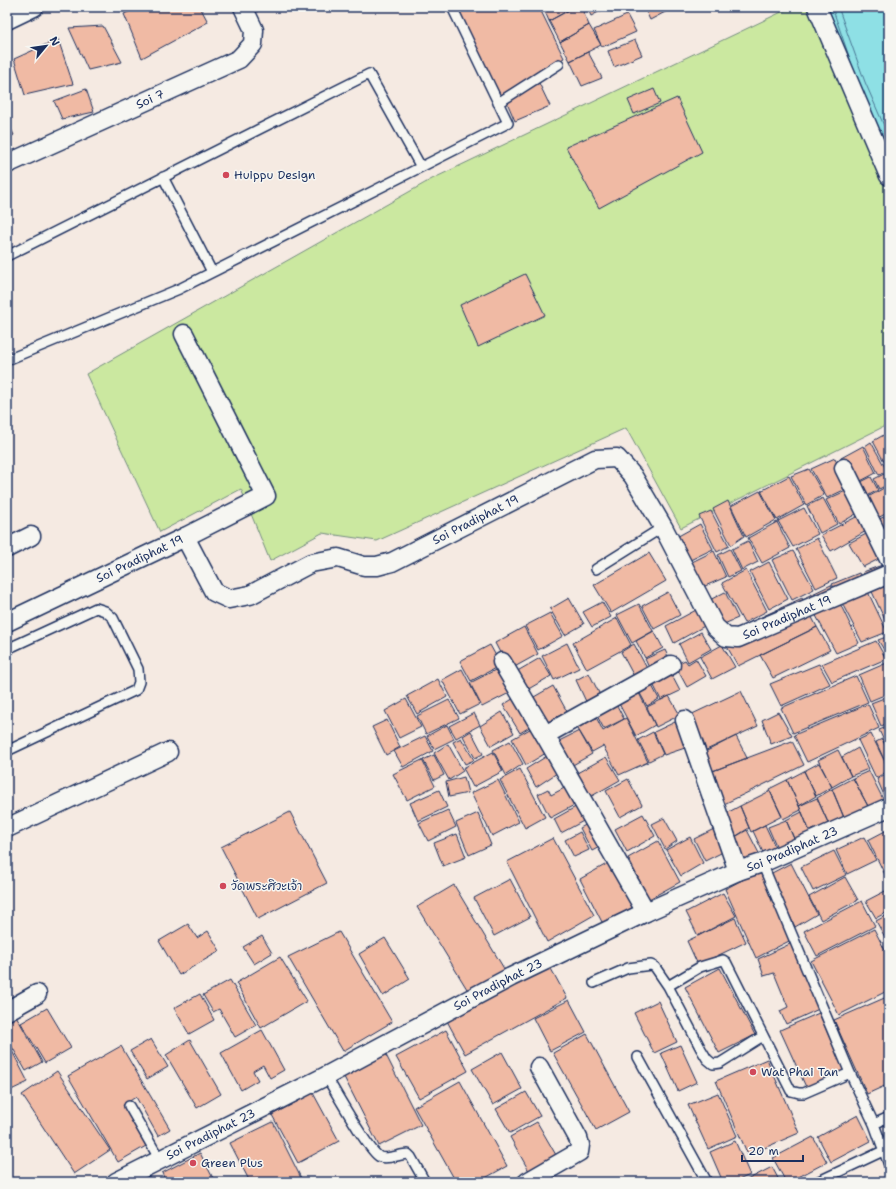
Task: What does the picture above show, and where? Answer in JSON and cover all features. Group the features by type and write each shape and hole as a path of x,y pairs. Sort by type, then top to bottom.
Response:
{"street":[{"path":"7,20 34,7"},
{"name":"Soi 7","path":"7,164 239,58 253,44 254,30 243,7"},
{"path":"816,7 889,176"},
{"path":"184,334 266,496 185,537"},
{"name":"Soi Pradiphat 19","path":"7,622 185,537 214,592 229,599 250,595 311,563 338,558 364,566 377,566 392,562 595,459 617,458 633,476 663,527 715,627 726,637 738,638 889,574"},
{"path":"844,468 889,559"},
{"path":"7,548 31,536"},
{"path":"502,662 646,912"},
{"path":"545,735 671,665"},
{"path":"685,720 738,871"},
{"path":"7,828 168,752"},
{"name":"Soi Pradiphat 23","path":"116,1182 326,1076 511,977 646,912 889,807"},
{"path":"7,1011 37,994"},
{"path":"527,1182 579,1152 580,1145 578,1138 539,1067"}],"lane":[{"path":"7,360 179,289 508,123 452,7"},
{"path":"498,103 559,64"},
{"path":"7,256 370,74 421,166"},
{"path":"163,177 212,272"},
{"path":"596,569 663,527"},
{"path":"7,649 96,608 105,611 113,618 138,669 139,682 136,690 7,751"},
{"path":"762,863 850,1073 874,1124 889,1165"},
{"path":"668,986 700,967 723,960 726,962 791,1091 804,1093 850,1073"},
{"path":"594,983 628,968 651,965 655,967 668,986 701,1049 713,1064 720,1064 764,1036"},
{"path":"638,1057 706,1182"},
{"path":"326,1076 366,1142 378,1156 382,1158 408,1154 425,1182"},
{"path":"129,1106 160,1160"},
{"path":"874,1124 889,1117"},
{"path":"817,1182 883,1151"}],"green space":[{"path":"792,7 811,7 889,182 889,424 681,528 626,428 377,541 322,533 270,561 241,489 160,532 86,374 432,179"}],"water":[{"path":"822,7 889,7 889,174"}],"building":[{"path":"139,7 200,7 208,22 142,58 124,14"},
{"path":"456,7 539,7 564,58 500,96"},
{"path":"543,7 574,7 549,21"},
{"path":"575,7 581,7 589,25 560,42 549,21"},
{"path":"587,7 608,7 591,16"},
{"path":"644,7 668,7 669,10 650,20"},
{"path":"627,15 636,32 602,47 594,30"},
{"path":"589,25 601,45 570,61 560,42"},
{"path":"103,26 122,62 88,70 69,28"},
{"path":"58,39 73,84 25,95 14,59"},
{"path":"635,40 642,55 614,67 608,51"},
{"path":"588,52 602,78 582,86 570,61"},
{"path":"539,83 550,106 515,121 506,100"},
{"path":"86,89 94,112 62,119 54,101"},
{"path":"654,89 660,103 634,114 628,100"},
{"path":"677,98 702,152 599,208 566,147"},
{"path":"7,121 14,135 7,139"},
{"path":"525,274 545,315 478,347 460,305"},
{"path":"889,432 889,469 888,469 873,441"},
{"path":"871,442 887,471 879,475 865,446"},
{"path":"863,446 876,473 855,484 841,458"},
{"path":"835,458 850,487 827,498 811,469"},
{"path":"809,469 824,495 806,505 791,476"},
{"path":"888,472 889,484 879,489 874,479"},
{"path":"789,476 804,505 777,520 761,491"},
{"path":"871,477 878,490 862,499 855,485"},
{"path":"889,485 889,512 872,521 863,500"},
{"path":"850,489 861,511 839,524 826,500"},
{"path":"760,491 776,520 746,537 731,506"},
{"path":"823,498 837,524 820,533 807,506"},
{"path":"728,501 744,536 731,545 713,509"},
{"path":"804,508 818,534 793,547 778,521"},
{"path":"711,511 729,546 717,552 699,516"},
{"path":"889,514 889,551 874,522"},
{"path":"860,515 868,530 831,551 821,535"},
{"path":"777,522 790,548 762,563 748,538"},
{"path":"700,524 713,549 684,563 673,539"},
{"path":"870,532 883,557 863,567 849,543"},
{"path":"817,538 837,578 816,588 796,549"},
{"path":"748,541 758,562 742,570 732,549"},
{"path":"730,549 741,571 728,577 718,555"},
{"path":"714,551 726,577 698,589 686,565"},
{"path":"793,551 814,589 792,600 772,560"},
{"path":"649,553 666,581 611,613 594,585"},
{"path":"769,562 788,599 769,609 750,572"},
{"path":"885,564 889,572 889,629 863,572"},
{"path":"746,570 767,611 744,623 722,583"},
{"path":"859,573 887,632 862,642 832,584"},
{"path":"831,585 859,643 836,653 806,597"},
{"path":"668,592 680,615 654,629 642,606"},
{"path":"725,592 738,618 717,627 706,602"},
{"path":"569,598 584,624 565,635 550,609"},
{"path":"802,598 817,627 738,666 721,636"},
{"path":"602,602 611,617 592,627 583,612"},
{"path":"639,604 653,631 632,643 617,615"},
{"path":"698,609 708,624 674,643 666,626"},
{"path":"550,613 563,636 538,650 525,626"},
{"path":"617,618 631,645 587,669 573,643"},
{"path":"524,627 538,654 509,670 495,643"},
{"path":"817,627 830,650 773,678 760,655"},
{"path":"654,631 663,648 645,658 636,641"},
{"path":"701,632 711,649 688,662 679,644"},
{"path":"889,636 889,658 878,640"},
{"path":"876,641 886,659 832,682 822,664"},
{"path":"567,643 579,668 554,680 542,656"},
{"path":"634,644 650,674 637,682 621,652"},
{"path":"490,645 501,665 471,681 460,661"},
{"path":"722,645 735,667 712,679 700,657"},
{"path":"665,650 671,663 651,672 645,659"},
{"path":"540,658 551,676 525,691 514,673"},
{"path":"696,659 706,676 687,687 675,665 685,660 688,664"},
{"path":"889,662 889,693 870,701 859,675"},
{"path":"819,664 830,684 781,706 770,684"},
{"path":"503,666 515,690 482,707 470,683"},
{"path":"668,668 680,691 661,700 650,678"},
{"path":"462,669 480,704 460,714 442,680"},
{"path":"589,673 603,701 589,708 576,680"},
{"path":"856,676 868,702 793,733 781,708"},
{"path":"438,679 447,697 417,714 407,696"},
{"path":"649,680 659,699 647,706 637,688"},
{"path":"553,686 571,719 546,732 527,701"},
{"path":"636,687 655,725 636,736 616,698"},
{"path":"741,691 758,726 702,752 688,716"},
{"path":"519,695 536,723 520,733 503,705"},
{"path":"669,696 680,715 656,727 647,707"},
{"path":"889,696 889,723 881,726 871,703"},
{"path":"613,698 624,719 604,729 594,710"},
{"path":"406,699 421,727 399,738 385,711"},
{"path":"449,700 459,718 426,734 417,716"},
{"path":"868,704 879,728 807,762 794,735"},
{"path":"502,712 514,733 491,746 480,726"},
{"path":"778,712 792,736 771,744 762,720"},
{"path":"474,713 480,725 456,738 449,726"},
{"path":"594,713 603,731 626,718 648,762 619,775 603,746 592,752 575,724"},
{"path":"387,720 400,747 386,755 372,727"},
{"path":"675,722 688,747 664,755 654,732"},
{"path":"447,725 454,739 434,749 427,736"},
{"path":"537,725 551,750 526,765 512,739"},
{"path":"889,726 889,752 879,730"},
{"path":"471,731 483,754 475,758 463,736"},
{"path":"579,731 592,754 571,766 557,742"},
{"path":"653,732 663,754 649,761 638,740"},
{"path":"871,734 889,770 876,778 858,740"},
{"path":"425,736 433,751 403,767 394,751"},
{"path":"736,736 747,758 710,772 701,754"},
{"path":"461,738 474,760 465,764 453,742"},
{"path":"882,739 889,753 888,768 876,742"},
{"path":"510,741 523,764 506,775 493,750"},
{"path":"792,741 804,765 724,804 710,772"},
{"path":"448,744 463,771 449,780 434,753"},
{"path":"858,748 868,769 851,776 842,757"},
{"path":"838,750 851,776 832,787 818,760"},
{"path":"493,752 503,771 473,787 463,768"},
{"path":"434,755 444,775 434,780 423,760"},
{"path":"547,756 557,773 536,787 526,769"},
{"path":"606,757 620,780 590,797 577,773"},
{"path":"422,760 435,786 407,800 393,774"},
{"path":"819,763 832,787 816,796 804,771"},
{"path":"520,769 545,817 525,828 500,780"},
{"path":"804,771 816,796 799,806 787,780"},
{"path":"869,771 884,801 869,808 853,778"},
{"path":"889,772 889,799 886,800 877,779"},
{"path":"464,777 468,793 449,797 446,782"},
{"path":"853,778 869,808 845,820 832,789"},
{"path":"628,779 642,805 620,817 606,791"},
{"path":"498,780 519,822 492,836 471,793"},
{"path":"787,780 801,810 783,819 769,789"},
{"path":"570,785 580,802 550,818 538,794 548,789 551,795"},
{"path":"832,789 845,820 830,827 817,798"},
{"path":"439,790 447,807 418,821 410,803"},
{"path":"770,791 782,816 751,832 740,806"},
{"path":"817,798 830,827 812,836 799,806"},
{"path":"581,804 589,818 561,833 554,819"},
{"path":"740,806 749,828 730,840 723,815"},
{"path":"448,810 456,827 428,841 419,823"},
{"path":"290,812 327,883 258,919 221,847"},
{"path":"802,812 810,833 795,841 786,820"},
{"path":"478,813 491,845 469,855 456,823"},
{"path":"643,814 655,836 627,852 615,829"},
{"path":"664,818 677,841 665,849 652,824"},
{"path":"786,820 795,841 778,850 768,827"},
{"path":"593,821 605,844 592,851 580,828"},
{"path":"765,825 778,853 766,859 753,831"},
{"path":"718,827 729,849 705,861 694,839"},
{"path":"889,829 889,883 868,840"},
{"path":"747,830 762,859 740,867 730,840"},
{"path":"580,832 589,850 574,857 565,840"},
{"path":"457,834 466,857 443,866 434,843"},
{"path":"690,837 703,863 681,876 666,850"},
{"path":"864,837 876,860 847,874 836,850"},
{"path":"553,838 594,915 547,942 507,862"},
{"path":"658,841 680,882 649,899 628,858"},
{"path":"834,851 846,875 813,891 801,867"},
{"path":"612,861 637,906 603,924 580,879"},
{"path":"791,863 817,914 795,927 770,874"},
{"path":"761,870 791,940 756,958 725,889"},
{"path":"845,877 858,900 821,920 809,897"},
{"path":"510,879 530,917 494,936 474,898"},
{"path":"454,885 506,972 470,994 417,907"},
{"path":"889,889 889,911 876,918 866,901"},
{"path":"723,893 736,916 698,936 686,912"},
{"path":"862,901 875,926 817,956 804,931"},
{"path":"889,914 889,937 886,939 876,921"},
{"path":"735,918 746,942 698,965 687,941"},
{"path":"188,924 197,938 208,931 220,951 179,975 159,941"},
{"path":"874,929 889,958 889,990 839,1015 811,961"},
{"path":"339,932 392,1022 343,1051 288,957"},
{"path":"262,936 272,953 254,964 243,947"},
{"path":"385,938 410,979 383,996 359,954"},
{"path":"792,943 821,1008 786,1024 780,1011 788,1007 774,973 764,976 758,959"},
{"path":"280,957 307,1001 261,1028 236,983"},
{"path":"549,965 567,998 465,1054 447,1021"},
{"path":"720,968 755,1035 719,1053 685,987"},
{"path":"230,980 256,1025 235,1037 219,1009 213,1012 203,995"},
{"path":"200,994 214,1020 189,1034 174,1008"},
{"path":"889,996 889,1084 867,1094 834,1020"},
{"path":"569,1000 586,1032 550,1051 533,1018"},
{"path":"658,1001 677,1042 654,1053 634,1013"},
{"path":"47,1008 71,1048 45,1063 21,1023"},
{"path":"14,1012 42,1062 26,1071 7,1038 7,1016"},
{"path":"819,1013 844,1071 806,1087 780,1030"},
{"path":"262,1030 284,1070 270,1078 263,1065 253,1071 258,1080 241,1090 221,1053"},
{"path":"446,1030 468,1071 419,1098 396,1057"},
{"path":"587,1034 629,1112 596,1130 553,1053"},
{"path":"151,1039 168,1067 147,1079 130,1051"},
{"path":"190,1040 221,1094 197,1108 166,1055"},
{"path":"680,1045 697,1082 678,1091 661,1053"},
{"path":"121,1046 170,1129 158,1136 136,1097 123,1105 146,1146 118,1162 68,1076"},
{"path":"10,1047 28,1082 7,1092 7,1049"},
{"path":"502,1052 522,1089 493,1105 472,1069"},
{"path":"385,1053 421,1125 379,1146 343,1075"},
{"path":"767,1059 799,1133 748,1155 716,1081"},
{"path":"57,1071 110,1150 74,1174 22,1095"},
{"path":"460,1081 507,1166 478,1182 456,1182 414,1107"},
{"path":"526,1092 540,1116 510,1133 496,1109"},
{"path":"313,1093 339,1141 298,1163 272,1115"},
{"path":"718,1093 737,1136 708,1149 688,1105"},
{"path":"858,1115 871,1141 831,1162 818,1137"},
{"path":"273,1122 303,1182 250,1182 230,1143"},
{"path":"537,1122 556,1155 529,1171 510,1137"},
{"path":"813,1137 827,1162 789,1182 786,1182 773,1158"},
{"path":"735,1141 750,1175 734,1182 723,1182 710,1152"},
{"name":"Green Plus","path":"200,1153 215,1182 166,1182 162,1173"},
{"path":"772,1167 780,1182 743,1182"}],"place":[{"name":"Huippu Design","path":"226,175"},
{"name":"วัดพระศิวะเจ้า","path":"223,886"},
{"name":"Wat Phai Tan","path":"753,1072"},
{"name":"Green Plus","path":"193,1163"}]}
